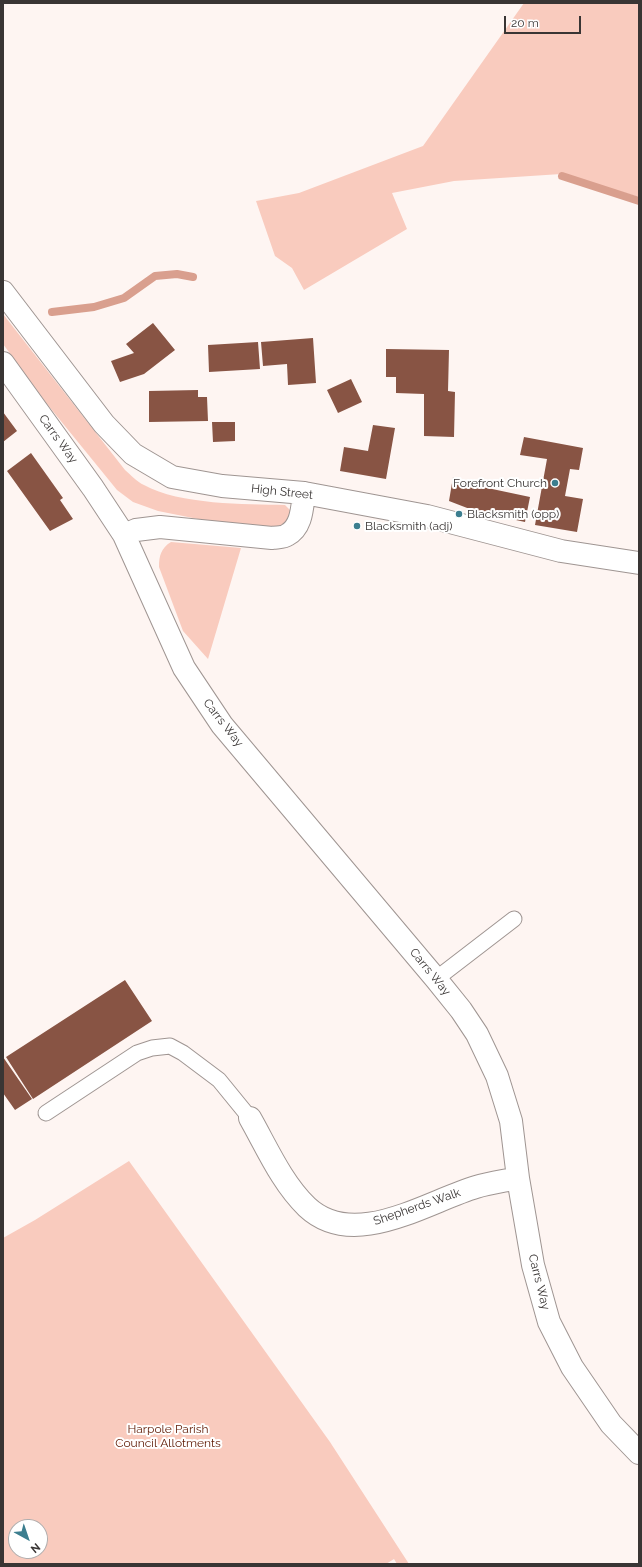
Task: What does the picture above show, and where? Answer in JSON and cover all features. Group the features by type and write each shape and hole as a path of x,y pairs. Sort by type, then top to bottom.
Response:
{"street":[{"name":"High Street","path":"3,292 104,424 133,454 172,477 222,486 304,493 427,516 561,551 639,563"},
{"name":"Carrs Way","path":"3,363 93,488 124,535 174,649 184,668 222,725 436,979 461,1010 477,1034 497,1076 511,1120 518,1178 533,1265 549,1322 572,1367 607,1418 639,1453"},
{"path":"124,535 136,530 160,527 272,538 286,536 295,529 300,520 304,493"},
{"name":"Shepherds Walk","path":"250,1118 279,1170 294,1193 320,1218 336,1222 355,1226 380,1223 476,1187 518,1178"}],"lane":[{"path":"436,979 514,919"},
{"path":"46,1113 136,1053 152,1048 170,1046 183,1053 218,1080 250,1118"}],"green space":[{"path":"524,3 639,3 639,197 561,174 454,181 392,193 407,229 304,290 292,268 275,256 256,201 299,193 423,146"},
{"path":"3,314 125,470 139,482 159,492 194,500 232,504 285,505 291,511 289,525 277,527 213,522 158,511 133,502 117,490 47,404 3,344"},
{"path":"171,542 241,548 208,659 183,631 159,567 161,553"},
{"name":"Harpole Parish Council Allotments","path":"129,1161 330,1442 409,1564 397,1564 394,1559 386,1564 3,1564 3,1238 35,1220"}],"building":[{"path":"153,323 175,350 144,374 120,382 111,361 134,353 126,344"},
{"path":"313,338 316,383 288,385 287,364 263,366 261,342"},
{"path":"258,342 260,369 209,372 208,345"},
{"path":"386,349 449,350 448,391 455,392 454,437 424,436 424,394 396,393 396,377 386,377"},
{"path":"351,379 362,402 338,413 327,390"},
{"path":"198,390 198,397 207,397 208,421 149,422 149,391"},
{"path":"3,412 17,431 3,442"},
{"path":"212,422 235,422 235,441 213,442"},
{"path":"373,425 395,428 386,479 340,471 344,447 368,451"},
{"name":"Forefront Church","path":"524,437 583,448 579,470 570,469 565,496 583,499 577,532 535,525 547,459 520,455"},
{"path":"31,453 63,498 60,500 73,519 50,531 7,471"},
{"path":"453,477 478,486 530,497 525,522 475,511 449,501"},
{"path":"125,980 152,1021 33,1099 6,1057"},
{"path":"3,1057 32,1099 15,1110 3,1093"}],"waterway":[{"path":"562,176 639,201"},
{"path":"52,312 94,307 124,298 155,276 177,274 193,277"}],"place":[{"name":"Forefront Church","path":"555,483"},
{"name":"Blacksmith (opp)","path":"459,514"},
{"name":"Blacksmith (adj)","path":"357,526"}]}
